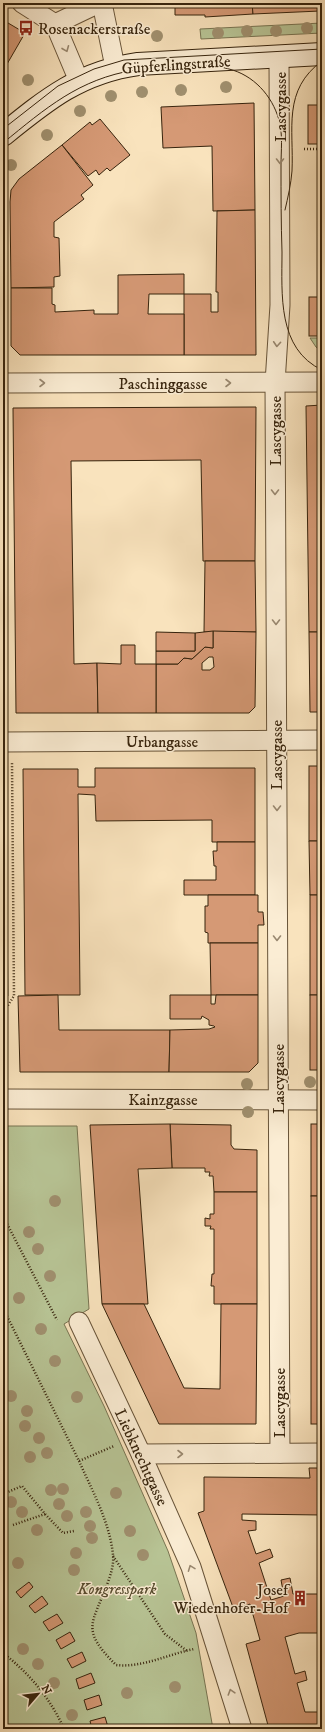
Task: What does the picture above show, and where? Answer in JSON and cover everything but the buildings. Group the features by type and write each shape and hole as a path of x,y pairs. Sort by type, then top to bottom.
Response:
{"main road":[{"name":"Güpferlingstraße","path":"3,135 42,103 79,81 115,67 138,64 322,54"}],"street":[{"path":"22,3 55,24 79,81"},
{"path":"55,24 98,3"},
{"path":"102,3 115,67"},
{"name":"Lascygasse","path":"279,57 280,305 275,383 280,1453"},
{"name":"Paschinggasse","path":"3,383 322,382"},
{"name":"Urbangasse","path":"3,742 322,740"},
{"name":"Kainzgasse","path":"3,1099 322,1100"},
{"name":"Liebknechtgasse","path":"79,1322 141,1454 191,1567 217,1645 242,1729"},
{"path":"141,1454 322,1453"}],"path":[{"path":"304,150 322,149"},
{"path":"3,1013 14,996 12,763"},
{"path":"3,1216 59,1323 79,1322"},
{"path":"3,1308 79,1461 109,1534 113,1556 112,1570 91,1623 92,1633 116,1666 136,1665 187,1651 217,1645"},
{"path":"79,1461 116,1445 141,1454"},
{"path":"3,1494 22,1486 63,1533 74,1531"},
{"path":"14,1525 45,1514"},
{"path":"113,1556 165,1634 187,1651"},
{"path":"3,1653 19,1666 34,1682 64,1729"}],"green space":[{"path":"322,23 322,33 201,39 200,29"},
{"path":"310,338 322,338 322,352 316,347"},
{"path":"3,768 5,768 8,996 3,996"},
{"name":"Kongresspark","path":"3,1126 77,1126 89,1309 64,1324 104,1406 168,1551 196,1633 213,1729 3,1729"}],"tram line":[{"path":"3,129 58,86 94,69 124,60 322,49"},
{"path":"285,210 292,171 292,125 295,97 309,72 322,61"},
{"path":"3,143 34,118 64,97 97,80 115,74 146,69 211,66 223,67 238,72 254,81 272,102 279,120 281,131 282,285 285,319 290,335 297,349 307,361 322,370"}],"place":[{"name":"Rosenackerstraße","path":"26,28"},
{"name":"Josef Wiedenhofer-Hof","path":"300,1598"}]}
